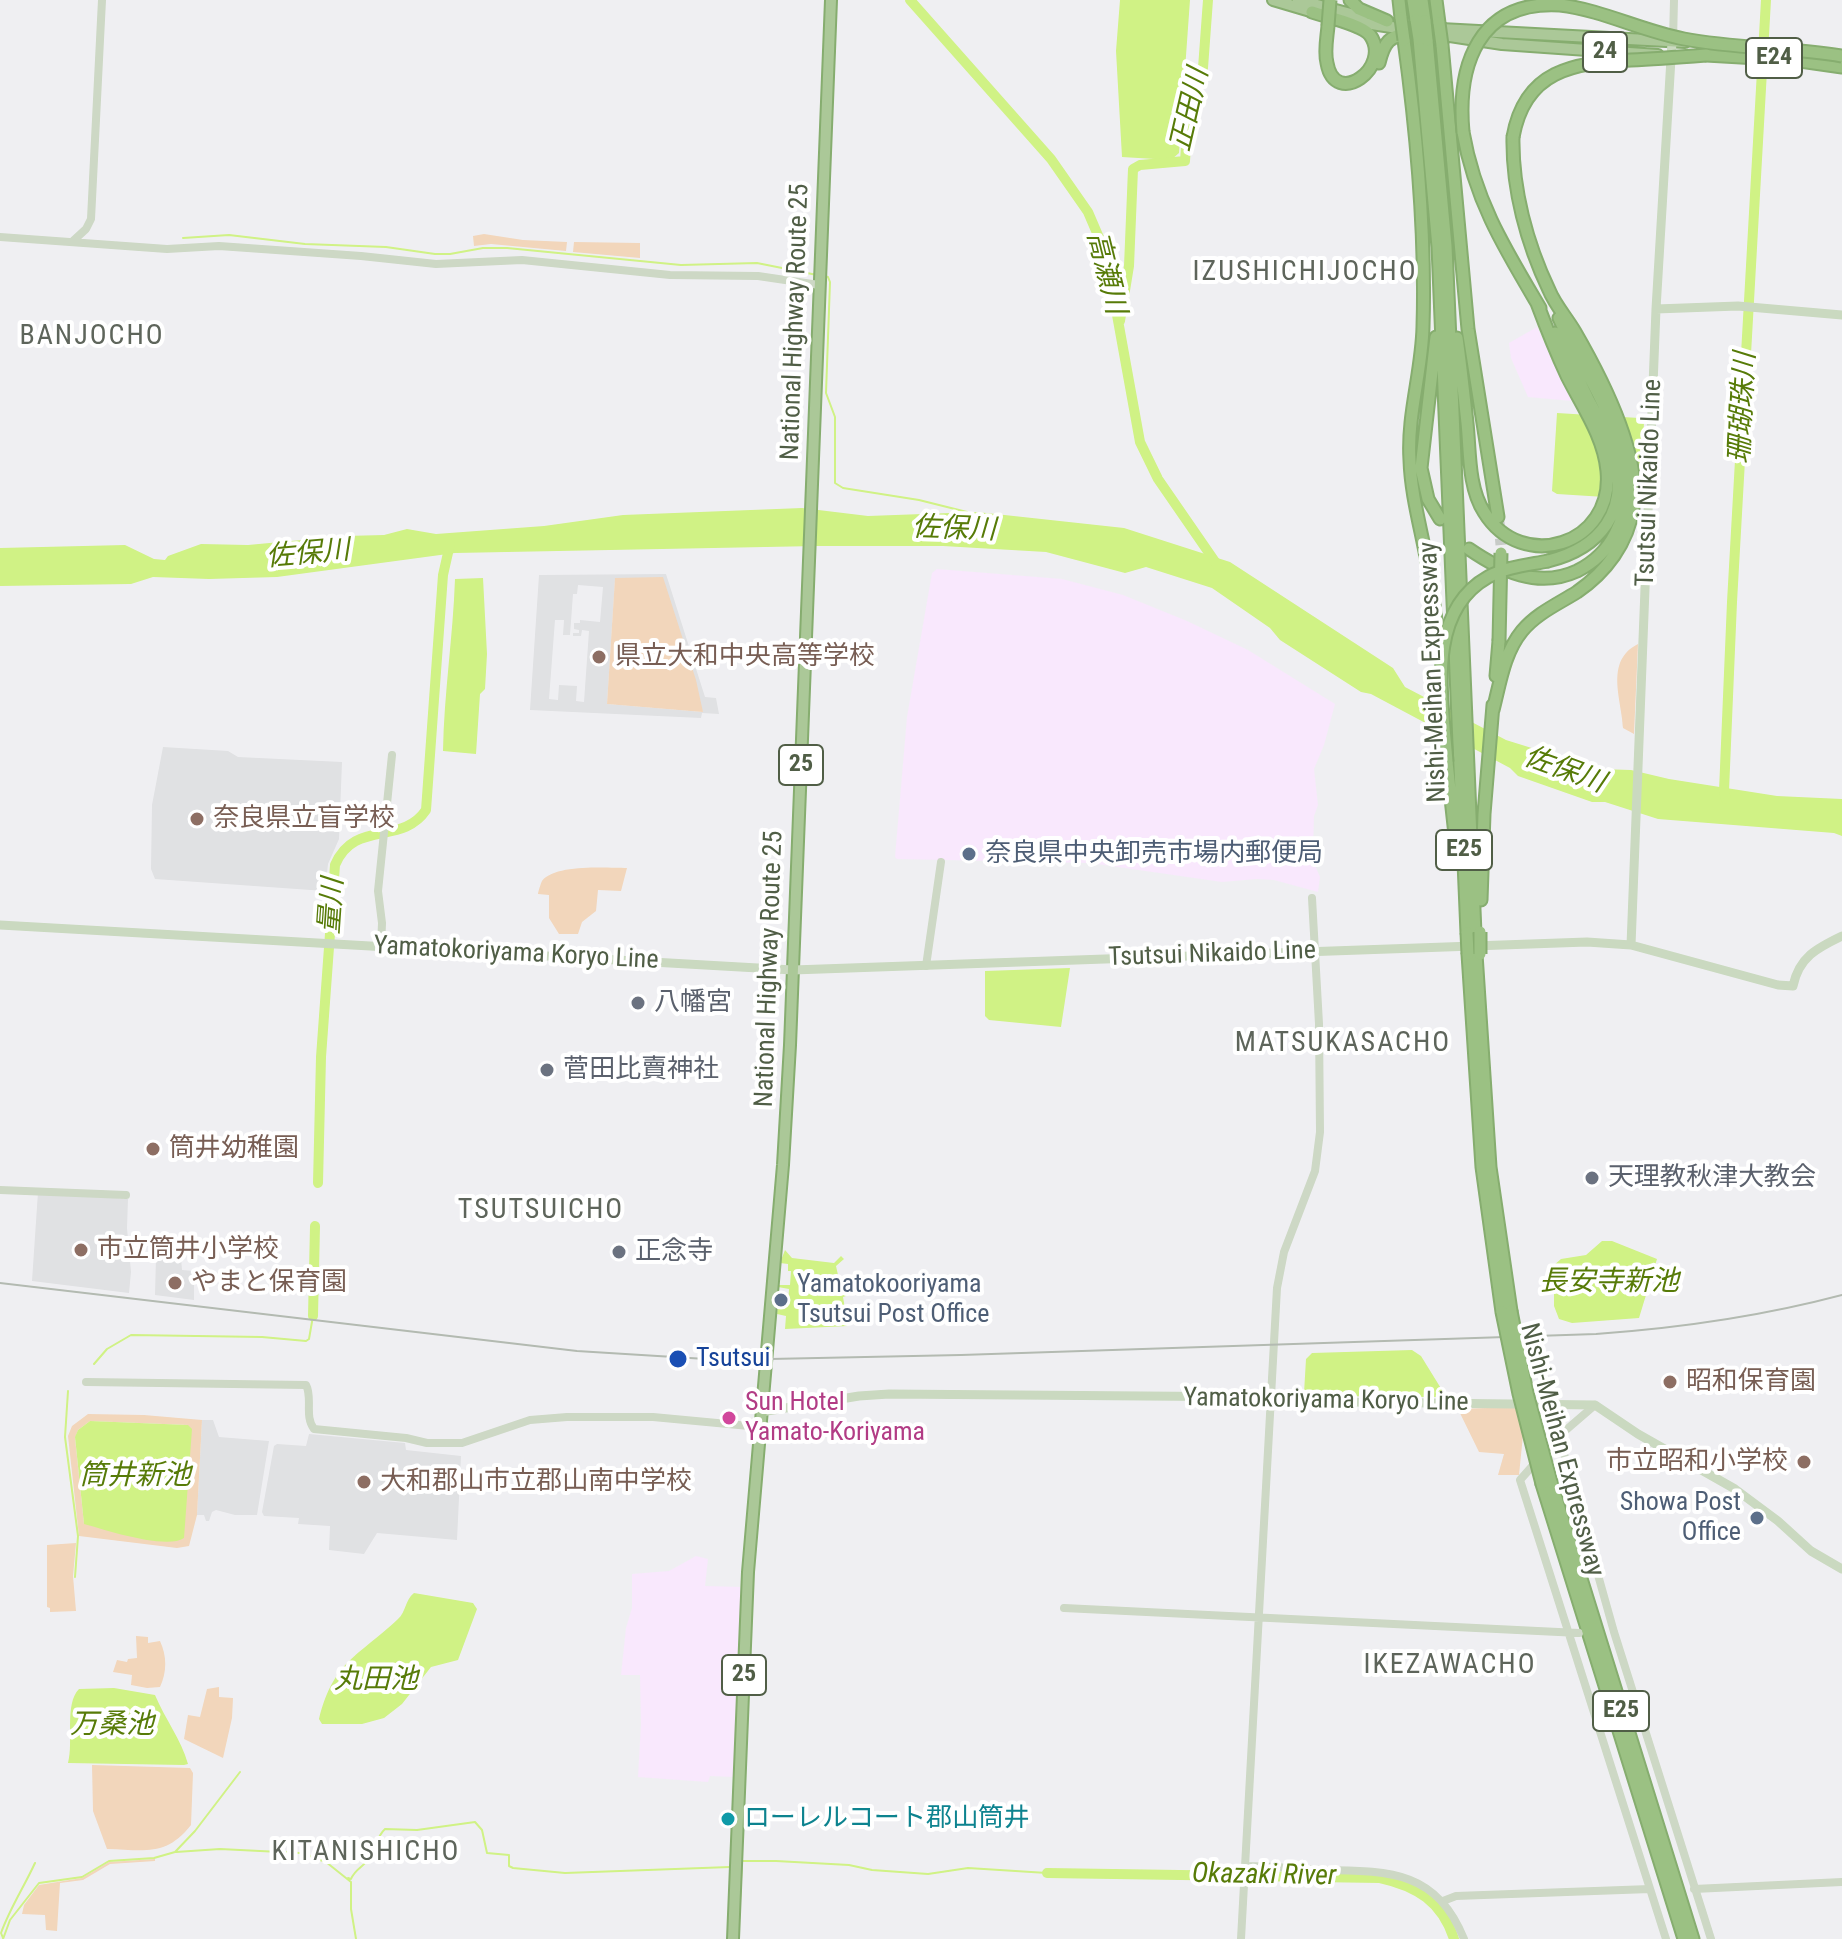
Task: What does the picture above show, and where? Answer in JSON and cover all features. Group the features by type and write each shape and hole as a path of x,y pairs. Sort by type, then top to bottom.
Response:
{"highway":[{"name":"National Highway Route 25","path":"733,1939 748,1572 782,1179 793,970 831,0"},
{"name":"24","path":"1273,0 1312,12 1502,44 1842,67"},
{"name":"24","path":"1298,0 1387,21 1453,31 1771,47 1842,55"},
{"path":"1327,0 1320,58 1322,71 1332,85 1348,90 1360,88 1370,81 1377,70 1383,46 1389,38 1417,32"},
{"path":"1350,0 1359,9 1387,21"},
{"path":"1399,0 1401,18 1417,32 1416,145 1422,251 1422,344 1409,441 1411,479 1434,606 1447,762 1472,933"},
{"name":"Nishi-Meihan Expressway","path":"1413,0 1446,246 1460,550 1458,619 1464,768 1480,1038 1478,1065"},
{"name":"Nishi-Meihan Expressway","path":"1422,0 1417,32 1434,191 1460,550"},
{"path":"1436,0 1468,329 1498,517"},
{"name":"24","path":"1592,396 1544,318 1484,209 1463,132 1462,82 1469,57 1489,27 1520,8 1561,5 1707,49"},
{"path":"1312,12 1356,26 1369,35 1373,43 1373,60 1361,80 1342,82 1330,72 1326,60 1325,25"},
{"path":"1460,550 1509,572 1534,579 1559,577 1584,567 1596,559 1614,537 1627,481 1623,456 1592,396 1563,318 1538,263 1517,192 1513,137 1524,103 1539,85 1560,70 1598,61 1707,49"},
{"name":"E24","path":"1707,49 1842,55"},
{"name":"E24","path":"1707,49 1842,67"},
{"path":"1434,191 1436,331 1432,391 1422,443 1421,468 1424,489 1440,519"},
{"path":"1446,246 1473,479 1484,513 1512,539 1546,546 1577,537 1617,515"},
{"path":"1493,710 1514,643 1538,616 1594,579 1613,557 1617,515 1592,396"},
{"path":"1442,682 1446,633 1450,619 1465,595 1496,573 1548,561 1584,548 1617,515"},
{"path":"1472,933 1499,641 1501,549"},
{"name":"Nishi-Meihan Expressway","path":"1475,954 1478,1065 1492,1217 1506,1311 1546,1483 1683,1939"},
{"name":"Nishi-Meihan Expressway","path":"1546,1483 1693,1939"}],"main road":[{"name":"Tsutsui Nikaido Line","path":"1631,945 1656,309 1672,42"},
{"path":"1656,309 1740,307 1842,315"},
{"name":"Yamatokoriyama Koryo Line","path":"0,925 793,970"},
{"name":"Tsutsui Nikaido Line","path":"793,970 1587,942 1631,945 1778,985 1793,986 1804,959 1842,936"},
{"name":"Yamatokoriyama Koryo Line","path":"761,1412 889,1394 1272,1397 1345,1402 1595,1405"},
{"path":"1595,1405 1638,1434 1735,1489 1811,1551 1842,1569"}],"street":[{"path":"73,241 86,229 91,219 102,0"},
{"path":"1672,42 1674,0"},
{"path":"0,237 167,249 219,246 436,264 519,260 670,275 820,278"},
{"path":"381,947 378,891 392,755"},
{"path":"926,966 941,862"},
{"path":"1241,1939 1280,1269 1315,1171 1320,1132 1312,898"},
{"path":"0,1190 126,1195"},
{"path":"86,1382 306,1385 309,1390 309,1421 314,1429 427,1443 467,1442 530,1420 567,1417 653,1417 760,1427"},
{"path":"1595,1405 1559,1436 1520,1480 1574,1633 1666,1939"},
{"path":"1559,1436 1610,1632 1711,1939"},
{"path":"1064,1608 1574,1633"},
{"path":"1245,1868 1385,1871 1407,1879 1443,1901 1457,1920 1464,1939"},
{"path":"1694,1889 1842,1882"},
{"path":"1443,1901 1456,1896 1650,1889"}],"shaded area":[{"path":"484,234 567,242 566,251 491,244 474,246 473,236"},
{"path":"574,242 640,243 640,258 573,252"},
{"path":"1537,327 1572,401 1528,397 1511,358 1509,343"},
{"path":"937,569 1062,579 1123,595 1248,650 1335,704 1314,769 1318,805 1314,816 1313,850 1320,877 1318,892 1274,880 1222,882 1090,863 897,859 907,717 932,573"},
{"name":"県立大和中央高等学校","path":"666,574 705,697 716,698 719,714 702,713 701,718 530,710 539,575","holes":["615,579 703,712 607,704","578,585 603,587 600,622 580,620 580,623 574,623 574,629 579,633 573,633 573,636 581,636 582,630 589,631 584,702 576,701 577,686 559,685 558,700 549,699 555,620 564,620 563,635 570,635 573,594 577,594"]},
{"path":"663,577 703,712 607,704 615,578"},
{"path":"1638,644 1634,734 1623,728 1617,682 1621,660"},
{"path":"163,747 228,751 238,757 342,762 339,839 328,864 325,891 155,879 151,869 152,805"},
{"path":"627,868 621,891 598,890 596,911 582,922 578,934 559,934 549,918 549,895 538,894 542,881 569,869"},
{"name":"市立筒井小学校","path":"38,1192 128,1199 129,1293 32,1281"},
{"name":"やまと保育園","path":"156,1257 181,1258 182,1270 194,1271 194,1300 155,1295"},
{"path":"1515,1407 1523,1435 1519,1475 1498,1475 1504,1454 1479,1452 1458,1409"},
{"path":"88,1414 202,1420 197,1515 189,1546 177,1548 79,1536 68,1436 72,1426","holes":["90,1421 188,1425 84,1524 75,1438 78,1430"]},
{"path":"202,1420 213,1420 219,1437 269,1441 257,1515 235,1515 216,1510 206,1521 204,1515 197,1515"},
{"name":"大和郡山市立郡山南中学校","path":"309,1434 405,1443 406,1450 461,1456 457,1540 377,1533 364,1554 329,1550 330,1526 298,1524 299,1518 264,1516 262,1512 274,1446 306,1446"},
{"path":"76,1543 73,1576 76,1611 50,1612 47,1607 47,1545"},
{"path":"696,1556 708,1559 705,1586 741,1587 734,1777 710,1776 708,1782 638,1777 640,1675 621,1675 626,1628 632,1608 632,1574 669,1571"},
{"path":"136,1636 148,1637 148,1643 160,1641 165,1664 160,1687 131,1685 132,1675 113,1672 117,1660 127,1662 128,1659 137,1658"},
{"path":"219,1687 219,1697 233,1698 223,1758 184,1739 188,1715 200,1717 207,1689"},
{"path":"92,1765 190,1768 193,1773 191,1825 163,1847 107,1849 93,1811"},
{"path":"155,1859 110,1864 83,1880 60,1883 57,1931 46,1930 45,1915 22,1914 24,1905 39,1885 82,1878 109,1862"}],"water":[{"path":"1120,0 1190,0 1179,153 1171,160 1122,157 1116,51"},
{"path":"1557,413 1639,418 1644,421 1641,495 1637,499 1557,494 1552,491"},
{"name":"佐保川","path":"802,508 868,516 977,512 1124,528 1230,562 1393,668 1405,687 1506,740 1599,769 1631,770 1777,796 1842,799 1842,836 1658,819 1605,802 1592,802 1518,776 1510,768 1371,694 1361,692 1280,640 1270,628 1212,588 1146,567 1125,573 1046,552 943,546 817,546 455,553 277,577 153,577 131,584 0,586 0,548 125,545 154,559 165,560 168,556 201,544 248,545 384,535 407,529 436,534 544,526 623,515"},
{"path":"483,578 487,654 485,689 480,694 476,754 443,751 455,579"},
{"path":"1070,968 1061,1027 989,1020 985,1016 985,971"},
{"name":"長安寺新池","path":"1602,1241 1612,1241 1657,1259 1639,1318 1572,1323 1559,1319 1554,1306 1554,1265 1561,1259 1586,1255"},
{"path":"785,1250 792,1258 834,1263 841,1256 844,1259 836,1266 842,1293 851,1291 852,1294 843,1297 848,1326 785,1329 786,1316 777,1314 778,1306 788,1305 789,1289 778,1287 790,1285 788,1264 780,1263"},
{"path":"1412,1350 1421,1356 1442,1390 1439,1397 1304,1393 1306,1359 1312,1353"},
{"name":"筒井新池","path":"90,1421 188,1425 192,1429 184,1538 164,1542 84,1524 75,1437 78,1430"},
{"name":"丸田池","path":"414,1593 473,1603 477,1609 458,1660 431,1667 402,1704 384,1718 362,1724 322,1724 319,1719 325,1699 340,1671 398,1619"},
{"name":"万桑池","path":"114,1688 155,1695 188,1764 68,1763 74,1696 79,1689"}],"waterway":[{"name":"高瀬川","path":"910,0 1051,159 1088,212 1106,254 1140,442 1158,479 1218,566"},
{"name":"正田川","path":"1120,321 1129,266 1133,169 1140,165 1185,161 1189,103 1203,68 1208,0"},
{"name":"珊瑚珠川","path":"1726,799 1732,602 1766,0"},
{"path":"183,238 229,235 305,244 386,247 435,254 507,248 681,265 757,263 817,275"},
{"name":"佐保川","path":"824,276 830,282 826,393 835,417 835,483 843,488 919,500 967,512"},
{"name":"量川","path":"318,1183 321,1057 335,865 343,851 354,842 404,827 416,821 426,810 443,575 450,544"},
{"name":"量川","path":"313,1316 315,1226"},
{"name":"量川","path":"94,1364 107,1349 131,1335 262,1337 306,1341 313,1316"},
{"name":"量川","path":"68,1391 65,1437 78,1536 75,1577"},
{"path":"3,1939 10,1920 39,1883 82,1877 109,1861 154,1858 175,1852 240,1772"},
{"path":"348,1878 351,1879 369,1859 385,1829 417,1830 475,1822 482,1830 487,1853 509,1855 509,1866 513,1868 565,1873 730,1867"},
{"path":"176,1852 220,1849 300,1853 326,1862 351,1882 356,1939"},
{"path":"738,1939 742,1861 849,1865 928,1874 968,1868 1047,1873"},
{"path":"3,1938 1,1933 35,1863"},
{"name":"Okazaki River","path":"1047,1873 1380,1878 1417,1891 1426,1898 1443,1915 1454,1939"}],"tunnel":[{"path":"1499,522 1501,545"}],"railway":[{"path":"0,1283 577,1351 722,1360 1596,1334 1720,1320 1842,1295"}],"place":[{"name":"県立大和中央高等学校","path":"599,657"},
{"name":"奈良県立盲学校","path":"197,819"},
{"name":"奈良県中央卸売市場内郵便局","path":"969,854"},
{"name":"八幡宮","path":"638,1003"},
{"name":"菅田比賣神社","path":"547,1070"},
{"name":"筒井幼稚園","path":"153,1149"},
{"name":"天理教秋津大教会","path":"1592,1178"},
{"name":"市立筒井小学校","path":"81,1250"},
{"name":"正念寺","path":"619,1252"},
{"name":"やまと保育園","path":"175,1283"},
{"name":"Yamatokooriyama Tsutsui Post Office","path":"781,1300"},
{"name":"Tsutsui","path":"678,1359"},
{"name":"昭和保育園","path":"1670,1382"},
{"name":"Sun Hotel Yamato-Koriyama","path":"729,1418"},
{"name":"市立昭和小学校","path":"1804,1462"},
{"name":"大和郡山市立郡山南中学校","path":"364,1482"},
{"name":"Showa Post Office","path":"1757,1518"},
{"name":"ローレルコート郡山筒井","path":"728,1819"}],"district":[{"name":"IZUSHICHIJOCHO","path":"1305,273"},
{"name":"BANJOCHO","path":"92,337"},
{"name":"MATSUKASACHO","path":"1343,1044"},
{"name":"TSUTSUICHO","path":"541,1211"},
{"name":"IKEZAWACHO","path":"1450,1666"},
{"name":"KITANISHICHO","path":"366,1853"}]}
